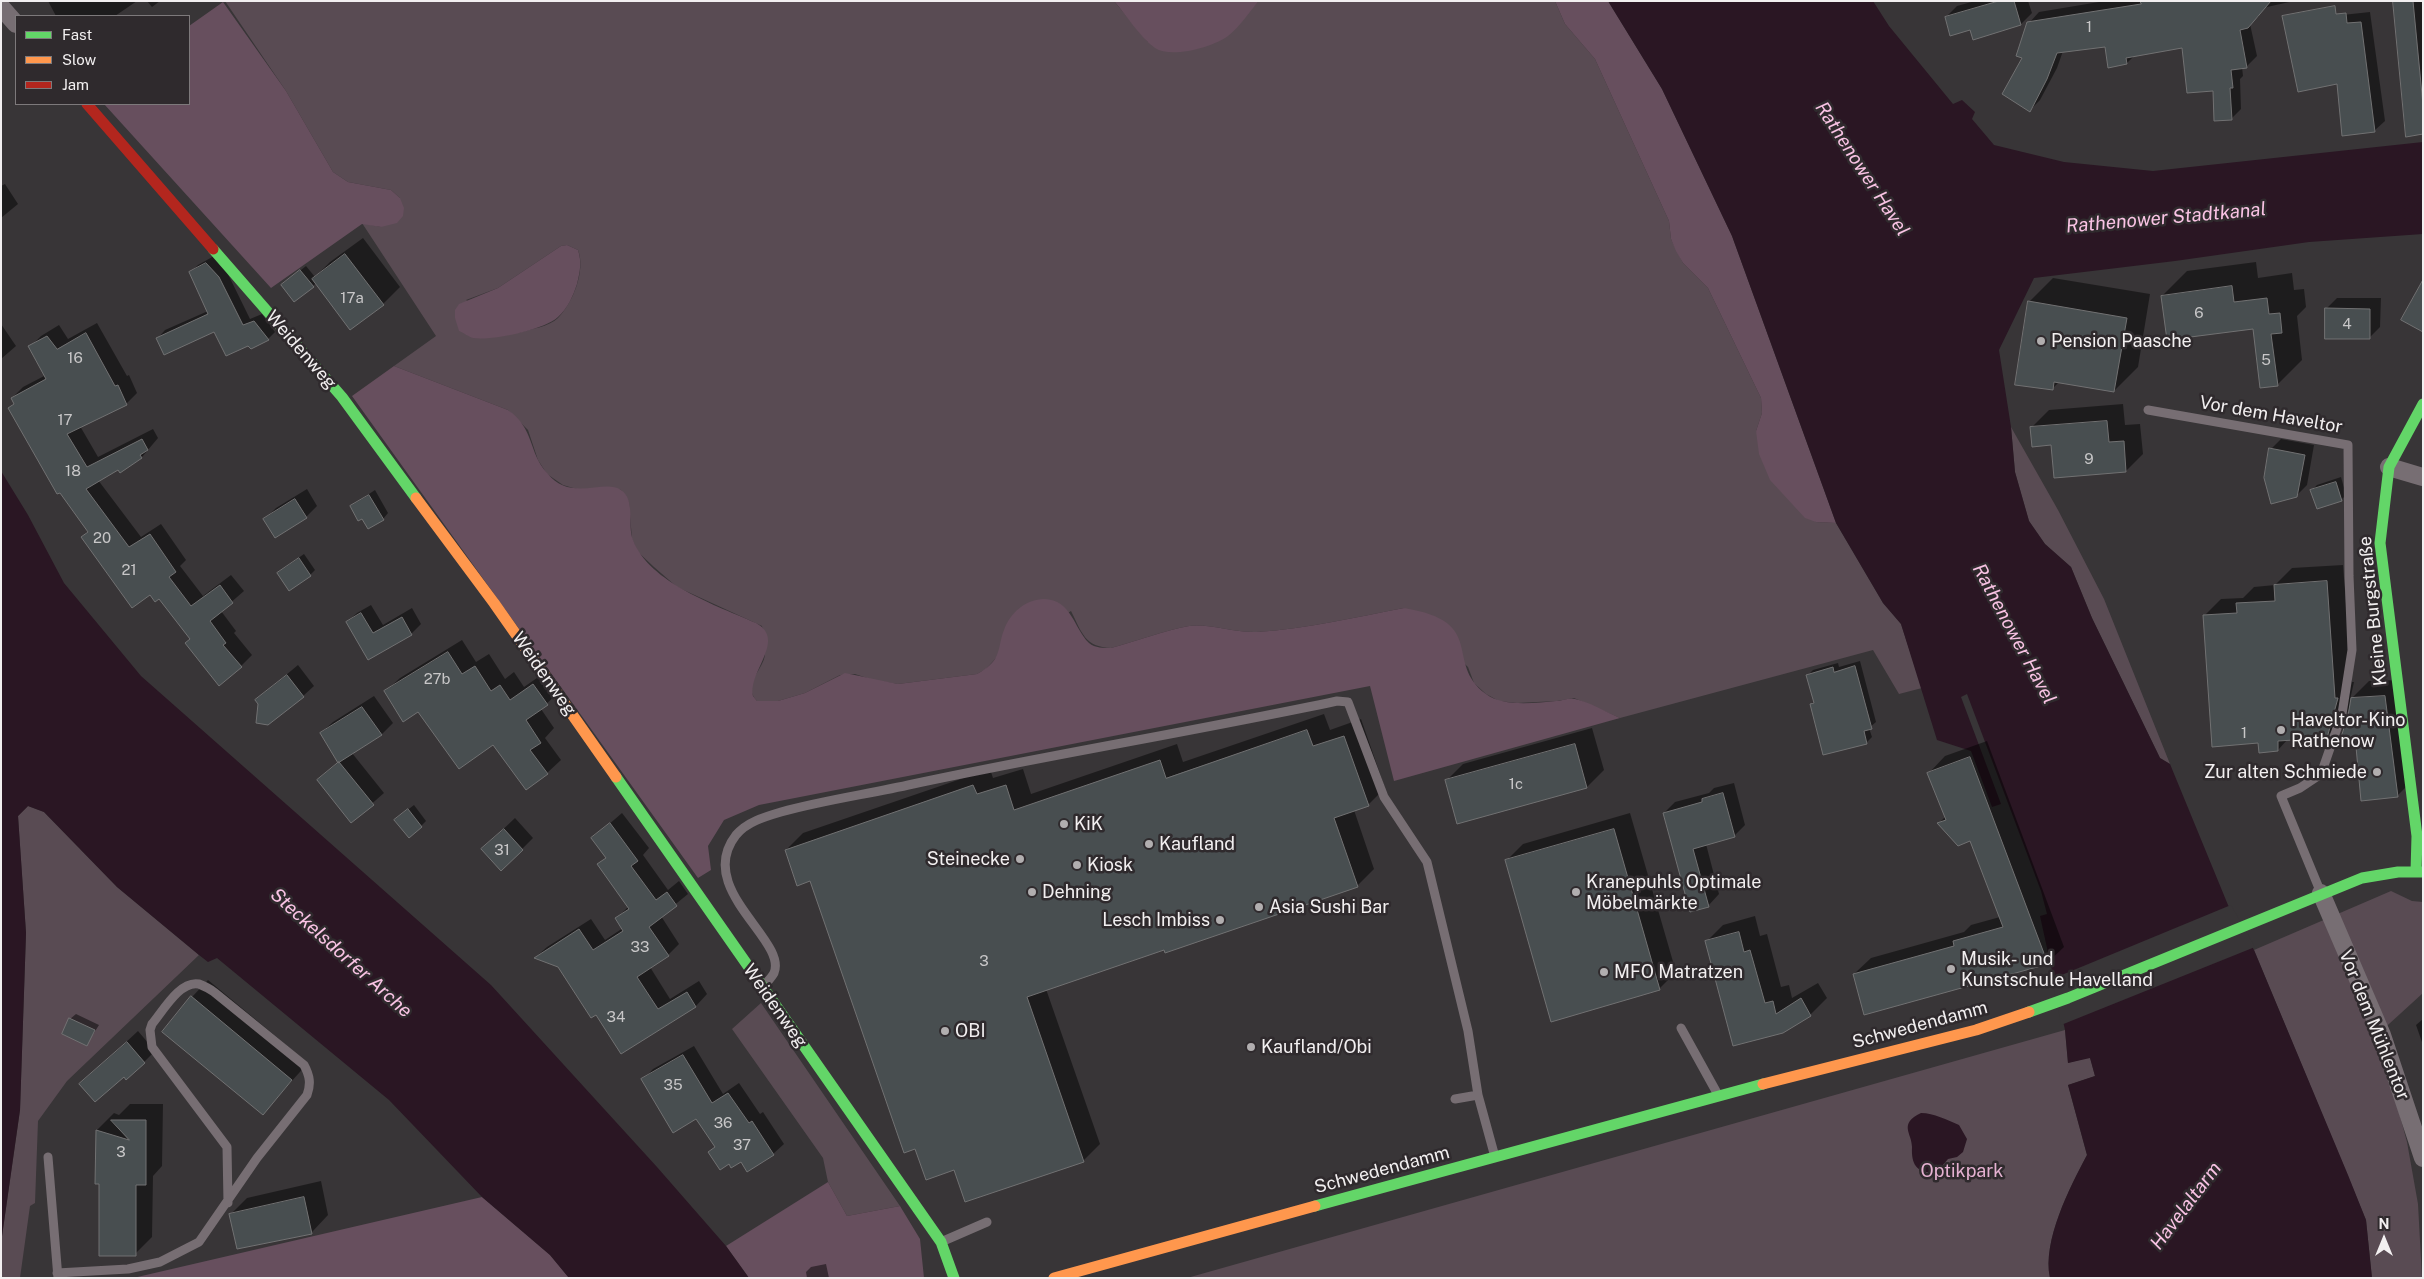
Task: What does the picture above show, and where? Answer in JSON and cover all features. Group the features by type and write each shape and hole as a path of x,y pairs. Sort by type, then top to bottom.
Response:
{"street":[{"path":"1,7 15,23"},
{"name":"Weidenweg","path":"88,105 342,397 494,603 940,1242 954,1278"},
{"path":"2423,404 2389,466 2423,477"},
{"name":"Kleine Burgstraße","path":"2389,466 2380,543 2419,872"},
{"name":"Schwedendamm","path":"1054,1278 1718,1096 1962,1034 2034,1010 2362,878 2419,872"},
{"name":"Vor dem Mühlentor","path":"2321,893 2382,1035 2423,1158"}],"lane":[{"name":"Vor dem Haveltor","path":"2148,410 2348,445 2349,576 2352,650 2342,714 2321,774 2300,788 2281,796 2321,893"},
{"path":"762,988 774,973 775,959 732,893 725,869 729,846 744,826 782,812 970,772 1193,732 1337,701 1348,702 1384,797 1427,862 1468,1031 1478,1095 1495,1157"},
{"path":"48,1157 57,1276 128,1269 160,1262 199,1242 228,1203 257,1158 307,1095 310,1087 309,1074 304,1065 214,992 200,984 192,984 182,988 152,1024 150,1030 152,1047 227,1147 228,1203"},
{"path":"1681,1028 1718,1096"},
{"path":"1455,1099 1478,1095"},
{"path":"940,1242 987,1222"}],"green space":[{"path":"225,1 1114,1 1148,42 1254,6 1259,1 1555,1 1565,24 1595,59 1669,221 1671,239 1683,263 1708,288 1761,398 1762,413 1756,431 1816,522 1836,523 1883,603 1901,624 1922,688 1899,694 1873,650 1620,718 1574,698 1557,701 1517,703 1499,701 1486,694 1474,683 1468,667 1404,608 1331,622 1257,632 1197,625 1189,626 1111,648 1095,645 1090,642 1085,637 1071,611 996,658 986,669 977,674 898,684 873,680 855,674 840,675 805,693 778,701 757,701 751,689 752,683 764,660 765,644 762,626 677,587 638,552 632,539 629,503 621,490 609,487 580,490 563,485 547,474 538,460 528,430 508,410 394,366 436,336 362,223 381,227 400,198 391,190 348,182 333,172 286,91","holes":["567,245 578,250 580,267 577,286 569,304 558,318 550,324 518,333 466,300 498,288 561,246"]},
{"path":"2011,427 2058,510 2104,599 2170,764 2160,758 2092,618 2071,567 2045,544 2029,521 2015,472"},
{"path":"28,806 44,812 117,887 199,955 67,1081 38,1121 35,1203 30,1206 20,1278 1,1278 1,1243 20,1110 26,933 18,816"},
{"path":"2391,891 2412,901 2423,902 2423,993 2378,1034 2407,1142 2418,1204 2422,1278 2372,1278 2366,1220 2254,950"},
{"path":"761,1003 900,1206 847,1216 828,1182 823,1158 732,1029"},
{"name":"Optikpark","path":"2065,1030 2068,1063 2090,1057 2095,1076 2068,1085 2087,1155 2066,1198 2054,1231 2050,1248 2050,1278 1187,1278"}],"shaded area":[{"path":"1114,1 1259,1 1228,36 1203,48 1171,52 1162,51 1149,43"},
{"path":"1555,1 1608,1 1662,89 1732,236 1836,523 1816,522 1805,518 1770,480 1759,454 1756,431 1762,413 1761,398 1708,288 1683,263 1676,251 1671,239 1669,221 1595,59 1565,24"},
{"path":"223,2 286,91 333,172 348,182 391,190 400,198 404,208 403,216 397,223 381,227 362,224 271,288 105,105 190,105 190,25"},
{"path":"567,245 578,250 580,271 572,297 565,310 558,317 551,322 530,330 492,338 473,338 459,331 455,310 459,304 498,288 561,246"},
{"path":"394,366 508,410 523,425 541,465 556,482 566,487 576,488 614,487 626,494 630,506 633,540 641,555 654,569 686,591 756,623 765,630 768,638 767,647 753,686 753,696 757,701 778,701 805,693 845,673 898,684 977,674 987,668 995,659 1004,630 1010,618 1025,604 1044,599 1061,604 1071,615 1091,645 1105,648 1111,648 1189,626 1197,625 1257,632 1331,622 1404,608 1430,614 1447,623 1456,633 1461,644 1467,669 1474,682 1493,698 1520,703 1568,699 1581,700 1620,718 1394,781 1370,686 759,805 724,820 708,846 711,870 698,878 352,396"},
{"path":"828,1182 847,1216 900,1206 920,1239 924,1278 749,1278 726,1246"},
{"path":"482,1197 550,1255 569,1278 133,1278"}],"water":[{"path":"1608,1 1873,1 1889,26 1953,104 1962,100 1975,112 1972,119 1994,145 2064,162 2153,171 2423,142 2423,234 2309,242 2034,278 1999,350 2011,427 2015,472 2029,521 2045,544 2071,567 2092,618 2160,758 2170,764 2228,905 2254,950 2366,1220 2372,1278 2050,1278 2050,1248 2054,1231 2066,1198 2087,1155 2068,1085 2095,1076 2090,1058 2068,1063 2065,1030 2040,916 2047,914 2041,891 1967,694 1961,697 2001,804 1992,807 1971,751 1937,740 1901,624 1883,603 1836,523 1732,236 1662,89"},
{"name":"Steckelsdorfer Arche","path":"1,471 28,515 64,583 141,676 491,985 657,1167 726,1246 749,1278 569,1278 550,1255 482,1197 389,1100 217,958 208,962 199,955 117,887 44,812 28,806 18,816 26,933 20,1110 1,1243"},
{"path":"1921,1113 1936,1115 1959,1125 1967,1139 1963,1152 1957,1157 1948,1159 1937,1172 1925,1172 1914,1164 1908,1125 1914,1117"}],"pier":[{"path":"2231,905 2255,947 2061,1025 2052,979"}],"building":[{"path":"1999,1 2014,1 2021,25 1973,40 1970,30 1950,36 1945,17"},
{"path":"2140,1 2271,1 2248,28 2240,30 2247,68 2231,70 2233,88 2230,88 2232,120 2214,121 2213,91 2187,93 2182,48 2126,58 2127,64 2108,68 2105,47 2057,53 2047,79 2030,112 2002,94 2022,58 2016,56 2027,22 2141,4"},
{"path":"2393,1 2413,1 2423,105 2423,134 2406,137"},
{"path":"2335,6 2336,14 2346,13 2347,23 2361,22 2375,132 2342,136 2337,84 2298,92 2282,16"},
{"path":"345,254 384,305 350,330 312,279"},
{"path":"206,263 219,277 243,325 254,321 269,340 251,349 248,346 226,356 214,332 164,355 156,338 208,314 189,272"},
{"path":"300,270 314,287 294,302 281,285"},
{"path":"2423,280 2423,332 2401,320"},
{"path":"2232,286 2234,302 2267,298 2269,314 2280,313 2282,333 2271,334 2278,386 2260,388 2253,329 2167,340 2161,296"},
{"path":"2028,301 2127,318 2114,392 2054,382 2053,390 2015,385"},
{"path":"2325,308 2370,309 2370,339 2325,339"},
{"path":"86,333 115,386 118,385 127,405 67,434 87,467 142,439 148,450 140,455 142,458 120,473 118,470 86,489 129,547 150,534 176,572 169,577 191,606 220,585 233,603 210,621 226,643 223,645 242,667 219,686 185,643 190,639 159,599 155,602 150,595 132,608 81,537 88,532 60,493 57,494 8,408 14,404 11,398 46,379 28,346 47,336 57,349"},
{"path":"2107,421 2109,442 2124,441 2126,472 2054,478 2051,445 2032,447 2030,427"},
{"path":"2269,448 2305,455 2297,497 2271,504 2264,478"},
{"path":"2336,482 2342,501 2317,509 2310,490"},
{"path":"369,495 384,520 368,529 362,519 358,521 350,506"},
{"path":"295,499 307,518 275,538 263,519"},
{"path":"299,558 311,576 289,591 277,573"},
{"path":"2327,581 2335,698 2338,698 2327,738 2278,741 2278,751 2259,753 2258,743 2212,747 2203,615 2237,613 2236,603 2275,601 2274,585"},
{"path":"361,613 373,633 402,617 412,635 368,660 346,622"},
{"path":"448,652 462,674 475,666 491,691 500,685 510,700 533,684 548,705 526,720 541,743 530,750 548,774 526,790 493,745 459,769 418,712 403,722 384,691"},
{"path":"1855,666 1872,729 1864,731 1867,744 1823,755 1810,704 1814,703 1806,675 1833,667 1834,672"},
{"path":"287,675 304,697 268,725 256,723 258,704 255,700"},
{"path":"2385,696 2398,797 2361,801 2355,736 2341,737 2348,716 2351,698"},
{"path":"362,707 382,735 338,763 320,733"},
{"path":"1307,730 1313,746 1344,736 1369,806 1334,818 1358,887 1165,953 1164,950 1027,997 1084,1162 965,1202 954,1170 926,1180 915,1149 904,1153 810,881 797,886 785,850 973,785 977,794 1006,785 1014,810 1160,760 1166,778"},
{"path":"1575,744 1587,788 1457,824 1445,780"},
{"path":"1970,757 2048,964 1864,1015 1853,974 1954,946 1953,941 2003,927 1970,841 1958,846 1937,823 1946,820 1927,773"},
{"path":"339,762 374,805 351,823 317,780"},
{"path":"1723,793 1735,837 1693,849 1709,907 1690,912 1663,813 1702,802 1702,799"},
{"path":"408,809 422,827 409,838 394,820"},
{"path":"610,823 638,861 631,866 656,900 667,892 677,906 649,927 669,956 637,977 658,1009 687,992 696,1007 621,1054 596,1015 591,1018 558,967 534,958 579,929 593,950 623,931 615,918 629,909 597,864 606,858 591,838"},
{"path":"504,829 523,850 501,871 481,849"},
{"path":"1614,829 1660,990 1551,1022 1505,860"},
{"path":"1739,932 1744,952 1750,950 1765,1003 1773,1001 1776,1014 1801,998 1811,1016 1783,1033 1733,1046 1705,941"},
{"path":"191,996 292,1080 263,1115 162,1032"},
{"path":"69,1018 95,1030 87,1046 62,1034"},
{"path":"127,1042 145,1063 126,1080 124,1077 95,1102 79,1084"},
{"path":"683,1055 712,1103 728,1093 749,1123 752,1121 774,1155 747,1172 741,1162 731,1168 729,1164 720,1170 708,1152 715,1147 696,1119 673,1133 641,1079"},
{"path":"111,1120 146,1120 146,1185 136,1185 136,1256 99,1256 99,1184 95,1184 96,1130 129,1140"},
{"path":"304,1197 312,1234 237,1249 229,1214"}],"traffic: fast":[{"path":"213,249 342,397 416,498"},
{"path":"2416,872 2417,836 2380,543 2389,467 2423,404"},
{"path":"616,777 941,1242 954,1278"},
{"path":"2029,1012 2068,998 2362,878 2398,872 2423,872"},
{"path":"1315,1206 1763,1084"}],"traffic: slow":[{"path":"416,498 494,603 616,777"},
{"path":"1763,1084 1976,1030 2029,1012"},
{"path":"1054,1278 1315,1206"}],"traffic: jam":[{"path":"88,105 213,249"}],"place":[{"name":"Pension Paasche","path":"2041,341"},
{"name":"Haveltor-Kino Rathenow","path":"2281,730"},
{"name":"Zur alten Schmiede","path":"2377,772"},
{"name":"KiK","path":"1064,824"},
{"name":"Kaufland","path":"1149,844"},
{"name":"Steinecke","path":"1020,859"},
{"name":"Kiosk","path":"1077,865"},
{"name":"Dehning","path":"1032,892"},
{"name":"Kranepuhls Optimale Möbelmärkte","path":"1576,892"},
{"name":"Asia Sushi Bar","path":"1259,907"},
{"name":"Lesch Imbiss","path":"1220,920"},
{"name":"Musik- und Kunstschule Havelland","path":"1951,969"},
{"name":"MFO Matratzen","path":"1604,972"},
{"name":"OBI","path":"945,1031"},
{"name":"Kaufland/Obi","path":"1251,1047"}],"water label":[{"name":"Rathenower Havel","path":"1862,169"},
{"name":"Rathenower Stadtkanal","path":"2166,218"},
{"name":"Rathenower Havel","path":"2014,634"},
{"name":"Havelaltarm","path":"2186,1206"}]}
